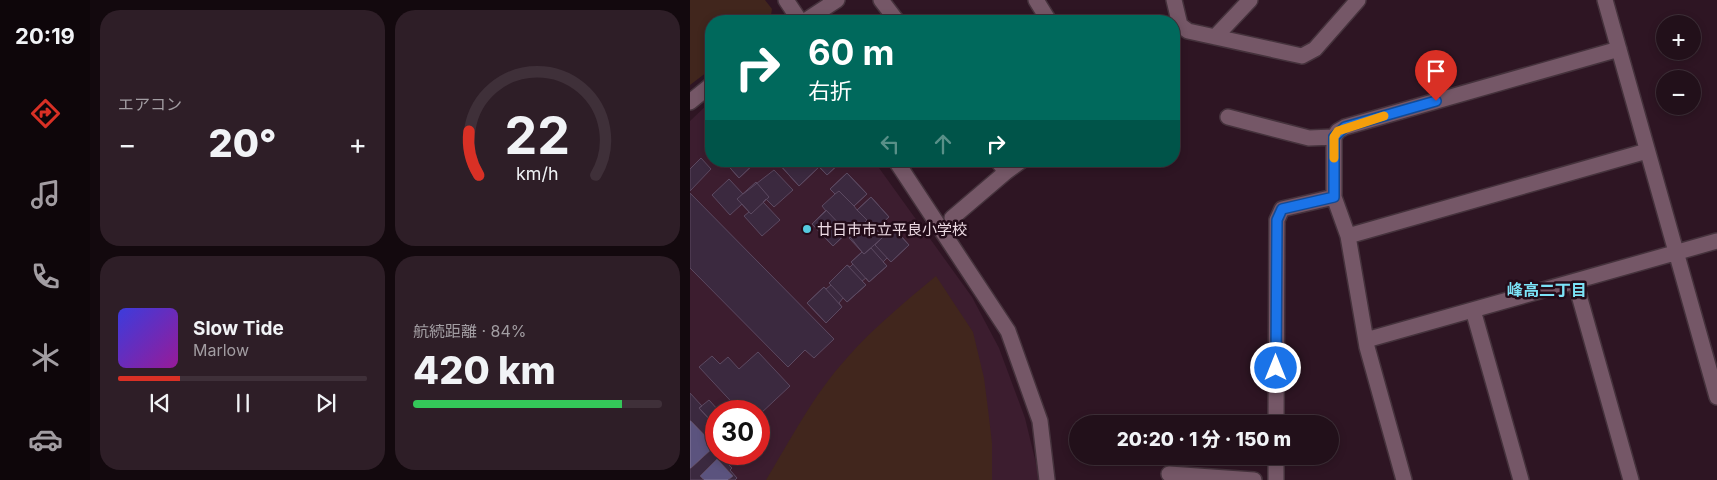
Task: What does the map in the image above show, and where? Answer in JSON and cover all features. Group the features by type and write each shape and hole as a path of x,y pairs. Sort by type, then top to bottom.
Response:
{"street":[{"path":"786,0 796,15"},
{"path":"814,15 837,0"},
{"path":"881,0 892,15"},
{"path":"1036,0 1045,15"},
{"path":"1174,0 1176,15"},
{"path":"1215,36 1250,0"},
{"path":"1180,26 1188,30 1302,56 1314,49 1358,0"},
{"path":"1605,0 1717,397"},
{"path":"1228,117 1309,138 1334,137 1345,127 1619,49"},
{"path":"690,102 705,90"},
{"path":"1334,137 1334,197 1348,236 1366,340 1404,480"},
{"path":"1348,236 1647,151"},
{"path":"900,167 1008,332 1040,421 1048,480"},
{"path":"952,218 1001,167"},
{"path":"1276,415 1277,220 1282,209 1334,197"},
{"path":"1366,340 1717,241"},
{"path":"1575,281 1631,480"},
{"path":"1473,310 1521,480"},
{"path":"1276,465 1276,480"},
{"path":"1169,474 1191,478 1254,480"}],"shaded area":[{"path":"690,0 765,0 772,9 771,15 705,15 705,74 690,85"},
{"name":"廿日市市立平良小学校","path":"705,107 705,167 878,167 972,297 999,348 1025,418 1040,480 690,480 690,121"},
{"path":"936,276 973,332 984,378 988,409 992,443 992,480 766,480 803,417 834,373 878,326"},
{"path":"690,420 705,436 705,455 690,469"},
{"path":"711,465 723,465 733,476 728,480 704,480 700,476"}],"building":[{"path":"701,158 705,162 705,167 711,169 690,191 690,169"},
{"path":"729,167 751,167 739,178"},
{"path":"729,167 751,167 739,178"},
{"path":"782,167 819,167 799,186"},
{"path":"782,167 819,167 799,186"},
{"path":"819,167 836,167 827,175"},
{"path":"820,167 836,167 827,175"},
{"path":"774,170 793,190 774,207 766,199 763,202 780,220 762,236 744,216 749,212 742,204 730,215 712,195 729,179 743,194"},
{"path":"847,173 867,194 854,206 839,191 835,194 830,189"},
{"path":"847,173 867,194 854,206 857,210 871,197 889,217 876,229 881,235 891,225 909,245 891,262 887,258 883,262 887,266 869,282 866,278 862,281 866,285 847,302 843,298 839,303 842,307 826,323 807,303 824,287 826,289 831,285 829,283 847,265 850,267 853,264 851,262 862,252 847,233 833,246 812,224 826,211 822,206 835,194 830,189"},
{"path":"756,182 769,197 751,214 737,199"},
{"path":"690,193 834,339 814,358 805,350 788,367 690,268"},
{"path":"871,197 889,217 876,229 857,210"},
{"path":"826,210 847,232 833,246 812,224"},
{"path":"867,220 883,237 864,254 849,238"},
{"path":"891,225 909,245 891,262 875,245 883,237 881,235"},
{"path":"871,248 887,266 869,282 851,262 862,252 864,254"},
{"path":"847,265 866,285 847,302 829,283"},
{"path":"824,287 842,307 826,323 807,303"},
{"path":"758,352 790,386 770,405 770,400 730,400 699,367 712,356 720,364 728,357 739,369"},
{"path":"690,393 702,406 699,408 705,414 705,436 690,420"},
{"path":"705,403 705,414 699,408"},
{"path":"705,455 705,465 711,465 700,476 704,480 690,480 690,469"},
{"path":"723,465 729,465 732,468 730,470 737,478 735,480 728,480 733,476"}],"slow traffic":[{"path":"1334,158 1334,137 1338,131 1345,127 1384,116"}],"place":[{"name":"廿日市市立平良小学校","path":"807,229"}],"district":[{"name":"峰高二丁目","path":"1547,290"}],"route":[{"path":"1276,368 1277,220 1282,209 1334,197 1334,137 1338,131 1345,127 1436,101"}]}
